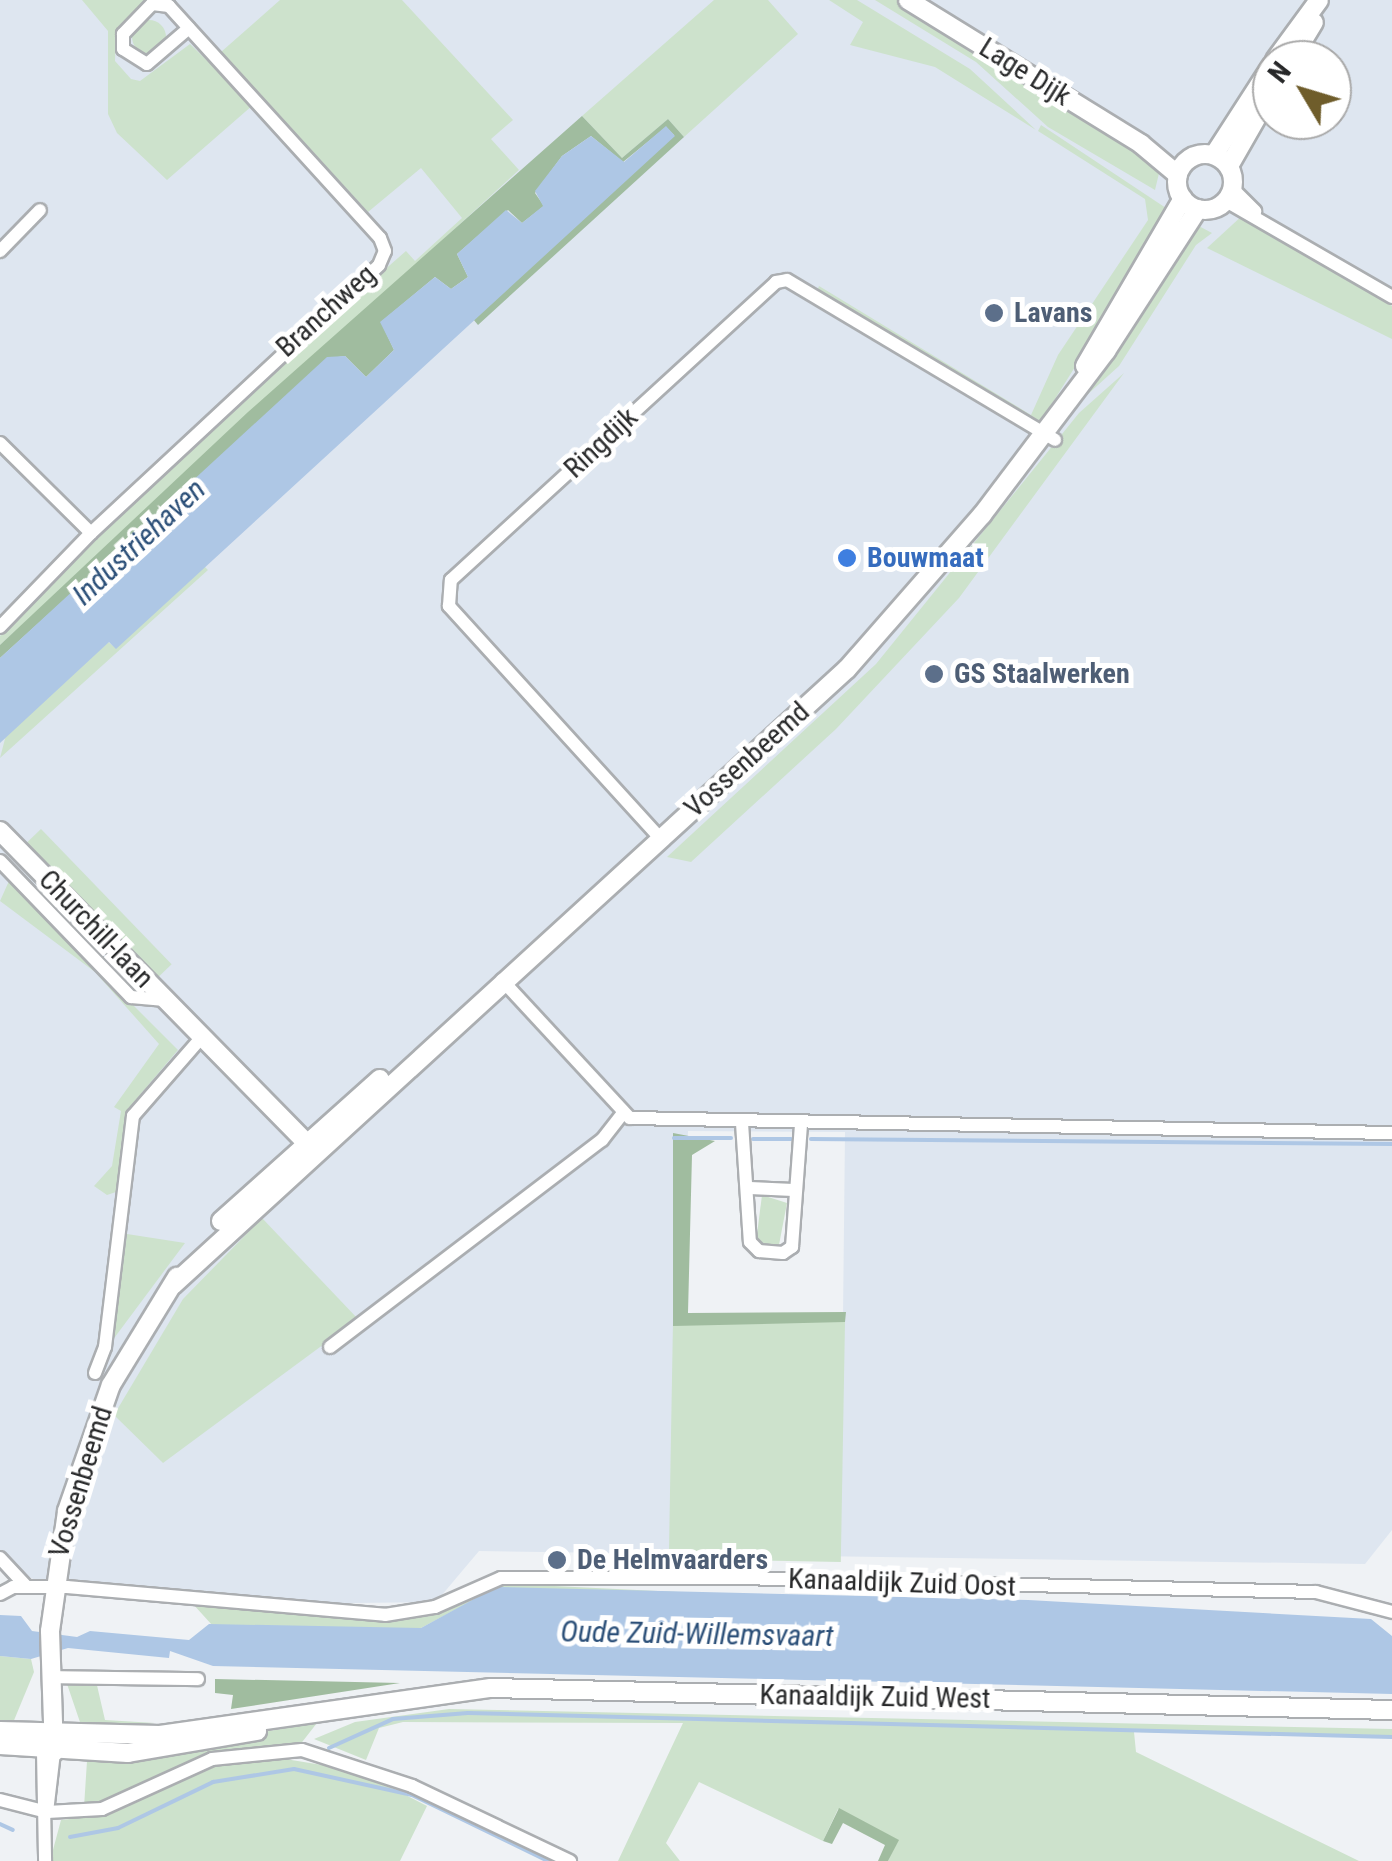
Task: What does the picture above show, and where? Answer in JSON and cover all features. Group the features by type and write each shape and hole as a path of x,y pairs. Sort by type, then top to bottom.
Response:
{"main road":[{"name":"Lage Dijk","path":"908,0 930,6 1183,168"},
{"path":"1301,40 1320,0"},
{"path":"1291,40 1320,0"},
{"path":"1252,104 1221,161 1229,194 1190,203 1183,168 1221,161 1252,118"},
{"name":"Vossenbeemd","path":"49,1744 53,1587 67,1512 99,1413 173,1285 224,1218 309,1143 419,1056 846,670 1048,436 1082,373 1190,203"},
{"name":"Churchill-laan","path":"0,831 309,1143"},
{"name":"Kanaaldijk Zuid West","path":"0,1745 160,1735 359,1705 512,1688 1392,1710"},
{"name":"Kanaaldijk Zuid West","path":"0,1731 49,1744"}],"street":[{"name":"Branchweg","path":"91,534 379,265 385,251 169,6 152,4 123,34 123,50 147,64 188,28"},
{"path":"1229,194 1392,297"},
{"path":"0,251 40,210"},
{"name":"Ringdijk","path":"660,838 449,606 451,580 776,282 786,280 1048,436"},
{"path":"0,443 91,534 0,627"},
{"name":"Churchill-laan","path":"11,872 26,858"},
{"name":"Churchill-laan","path":"0,861 131,997 165,1000"},
{"path":"502,980 622,1114 742,1123 1392,1134"},
{"path":"95,1373 106,1347 133,1116 202,1037"},
{"path":"330,1347 602,1140 622,1114"},
{"path":"742,1123 750,1188 750,1242 759,1251 783,1253 792,1247 793,1190 801,1124"},
{"path":"750,1188 793,1190"},
{"path":"0,1558 26,1586"},
{"name":"Kanaaldijk Zuid Oost","path":"0,1594 26,1586 53,1587 385,1614 435,1607 501,1578 1316,1592 1392,1612"},
{"path":"49,1677 198,1679"},
{"path":"46,1861 49,1744"},
{"path":"0,1800 47,1812 102,1809 227,1756 302,1750 412,1786 570,1861"}],"shaded area":[{"path":"0,0 1392,0 1392,1530 1365,1564 479,1551 436,1602 273,1604 35,1580 0,1561","holes":["688,1131 845,1132 843,1317 681,1319"]}],"green space":[{"path":"82,0 147,0 116,30 115,61 131,79 140,81 190,44 253,105 167,180 117,133 108,114 108,31"},
{"path":"280,0 402,0 513,120 491,139 519,170 0,645 0,636 237,399 406,251 415,261 462,218 421,168 368,212 221,52"},
{"path":"714,0 768,0 798,34 684,137 668,119 622,158 582,116"},
{"path":"829,0 857,0 970,69 1036,130 935,67 850,45 863,22"},
{"path":"875,0 897,0 1161,165 1155,190 1048,127 976,62"},
{"path":"149,20 161,25 166,37 161,49 149,54 137,49 132,37 137,25"},
{"path":"582,116 622,158 668,119 684,137 478,325 473,319 674,135 666,127 623,162 591,136 562,156 535,193 544,206 522,223 508,210 457,254 468,277 451,289 435,277 381,322 394,350 366,377 345,356 331,358 0,658 0,645 248,412"},
{"path":"1041,125 1172,212 1038,426 816,294 819,286 1031,415 1058,355 1148,220 1145,199 1038,131"},
{"path":"1244,214 1392,306 1392,339 1207,248"},
{"path":"1195,224 1212,233 1196,245 1119,366 1056,423"},
{"path":"1124,373 959,598 836,729 691,862 667,857 876,664 1079,413"},
{"path":"201,563 208,570 0,758 6,735 108,642 116,648"},
{"path":"41,829 172,964 156,979 26,844"},
{"path":"9,881 178,1050 133,1103 116,1192 107,1195 94,1186 112,1166 121,1111 114,1107 159,1044 95,972 0,901"},
{"path":"673,1133 715,1141 692,1155 688,1313 846,1312 845,1322 673,1326"},
{"path":"762,1195 787,1203 778,1250 756,1242"},
{"path":"262,1218 358,1319 163,1463 114,1415 183,1299"},
{"path":"127,1234 185,1243 112,1341 113,1333"},
{"path":"673,1319 845,1322 841,1562 669,1559"},
{"path":"493,1583 699,1593 698,1633 496,1588 421,1628 228,1629 212,1625 193,1604 401,1619 430,1616"},
{"path":"0,1656 31,1659 34,1672 10,1730 0,1728"},
{"path":"215,1679 400,1683 231,1709 233,1695 215,1693"},
{"path":"66,1681 96,1681 105,1720 155,1723 83,1731"},
{"path":"449,1709 1392,1729 1392,1737 1134,1732 1136,1752 1359,1861 888,1861 898,1840 838,1809 823,1841 699,1782 666,1843 680,1861 618,1861 683,1723 403,1722 379,1728 366,1760 314,1739 355,1722"},
{"path":"317,1723 299,1746 236,1751 84,1807 87,1761"},
{"path":"273,1757 359,1771 427,1806 400,1861 50,1861 61,1820 103,1815 214,1765"},
{"path":"839,1808 899,1840 888,1861 878,1861 885,1845 843,1823 832,1844 823,1841"}],"water":[{"name":"Industriehaven","path":"666,126 675,136 116,649 109,642 0,743 0,658 327,357 345,356 366,377 394,350 380,322 435,277 451,289 468,277 457,254 506,210 522,223 543,206 535,191 562,156 591,136 624,162"},
{"name":"Oude Zuid-Willemsvaart","path":"496,1587 1028,1600 1371,1619 1392,1636 1392,1694 213,1666 170,1651 169,1658 68,1648 31,1659 0,1656 0,1615 21,1616 32,1631 77,1637 90,1631 189,1640 209,1624 421,1628"}],"waterway":[{"path":"674,1138 731,1138"},
{"path":"753,1139 791,1139"},
{"path":"811,1139 1392,1144"},
{"path":"329,1748 393,1719 468,1713 1392,1737"},
{"path":"70,1837 118,1828 213,1782 294,1769 412,1795 548,1861"},
{"path":"0,1824 13,1830"}],"place":[{"name":"Lavans","path":"994,313"},
{"name":"Bouwmaat","path":"847,558"},
{"name":"GS Staalwerken","path":"934,674"},
{"name":"De Helmvaarders","path":"557,1560"}]}
